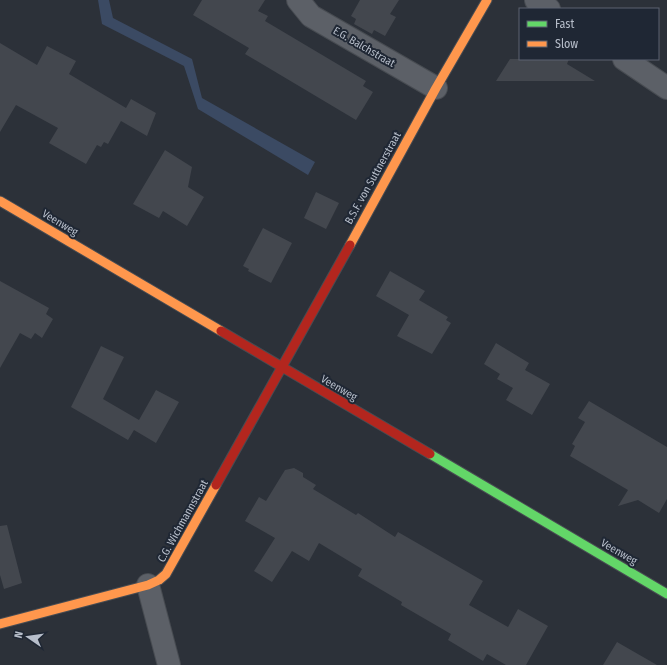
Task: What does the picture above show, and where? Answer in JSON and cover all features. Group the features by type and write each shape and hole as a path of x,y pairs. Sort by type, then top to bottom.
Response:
{"street":[{"name":"E.G. Balchstraat","path":"298,0 311,16 436,88"},
{"name":"B.S.F. von Suttnerstraat","path":"282,368 436,88 487,0"},
{"path":"536,0 548,8"},
{"path":"625,60 667,88"},
{"name":"Veenweg","path":"0,201 667,594"},
{"name":"C.G. Wichmannstraat","path":"0,624 148,585 160,580 172,566 282,368"},
{"path":"148,585 169,665"}],"water":[{"path":"98,0 109,0 113,18 192,59 202,98 315,162 308,175 198,109 184,66 102,24"}],"building":[{"path":"202,0 265,0 258,11 268,16 265,21 366,81 363,86 373,92 356,120 245,54 249,48 193,15"},
{"path":"360,0 399,0 390,14 396,17 385,36 374,30 372,34 354,24 356,19 351,16"},
{"path":"0,43 37,65 47,46 76,61 69,74 126,108 131,99 156,113 147,136 121,121 108,144 104,142 101,147 97,145 86,164 49,143 58,128 16,105 0,132"},
{"path":"510,59 519,59 569,60 567,64 595,81 496,81"},
{"path":"165,150 192,167 188,187 204,197 187,226 163,211 159,218 133,204"},
{"path":"316,192 339,203 326,229 304,218"},
{"path":"263,228 292,243 271,283 248,271 249,269 243,266"},
{"path":"390,271 425,291 419,300 448,317 446,320 451,323 432,354 397,336 409,315 376,296"},
{"path":"0,281 49,308 46,314 53,319 42,338 35,333 31,339 20,333 0,368"},
{"path":"496,343 529,363 525,370 550,384 532,415 506,400 513,388 497,379 500,374 484,364"},
{"path":"101,346 124,357 103,399 139,420 156,390 179,402 156,443 134,430 128,440 71,407"},
{"path":"589,401 667,447 667,499 659,513 638,500 618,506 628,490 570,456 575,446 572,444 585,422 578,418"},
{"path":"294,468 303,473 303,477 316,485 313,489 356,515 358,513 395,537 398,532 483,581 469,605 508,627 518,609 548,626 526,665 506,665 487,654 483,661 448,640 451,634 401,605 402,602 358,576 362,569 319,543 309,561 292,551 272,582 254,571 275,538 245,521 259,497 266,501 285,470"},
{"path":"7,525 22,583 4,589 0,575 0,526"},
{"path":"617,642 657,665 603,665"}],"traffic: fast":[{"path":"430,454 667,594"}],"traffic: slow":[{"path":"350,245 436,88 487,0"},
{"path":"0,201 221,331"},
{"path":"0,624 148,585 159,580 166,574 216,485"}],"traffic: jam":[{"path":"216,485 350,245"},
{"path":"221,331 430,454"}]}
